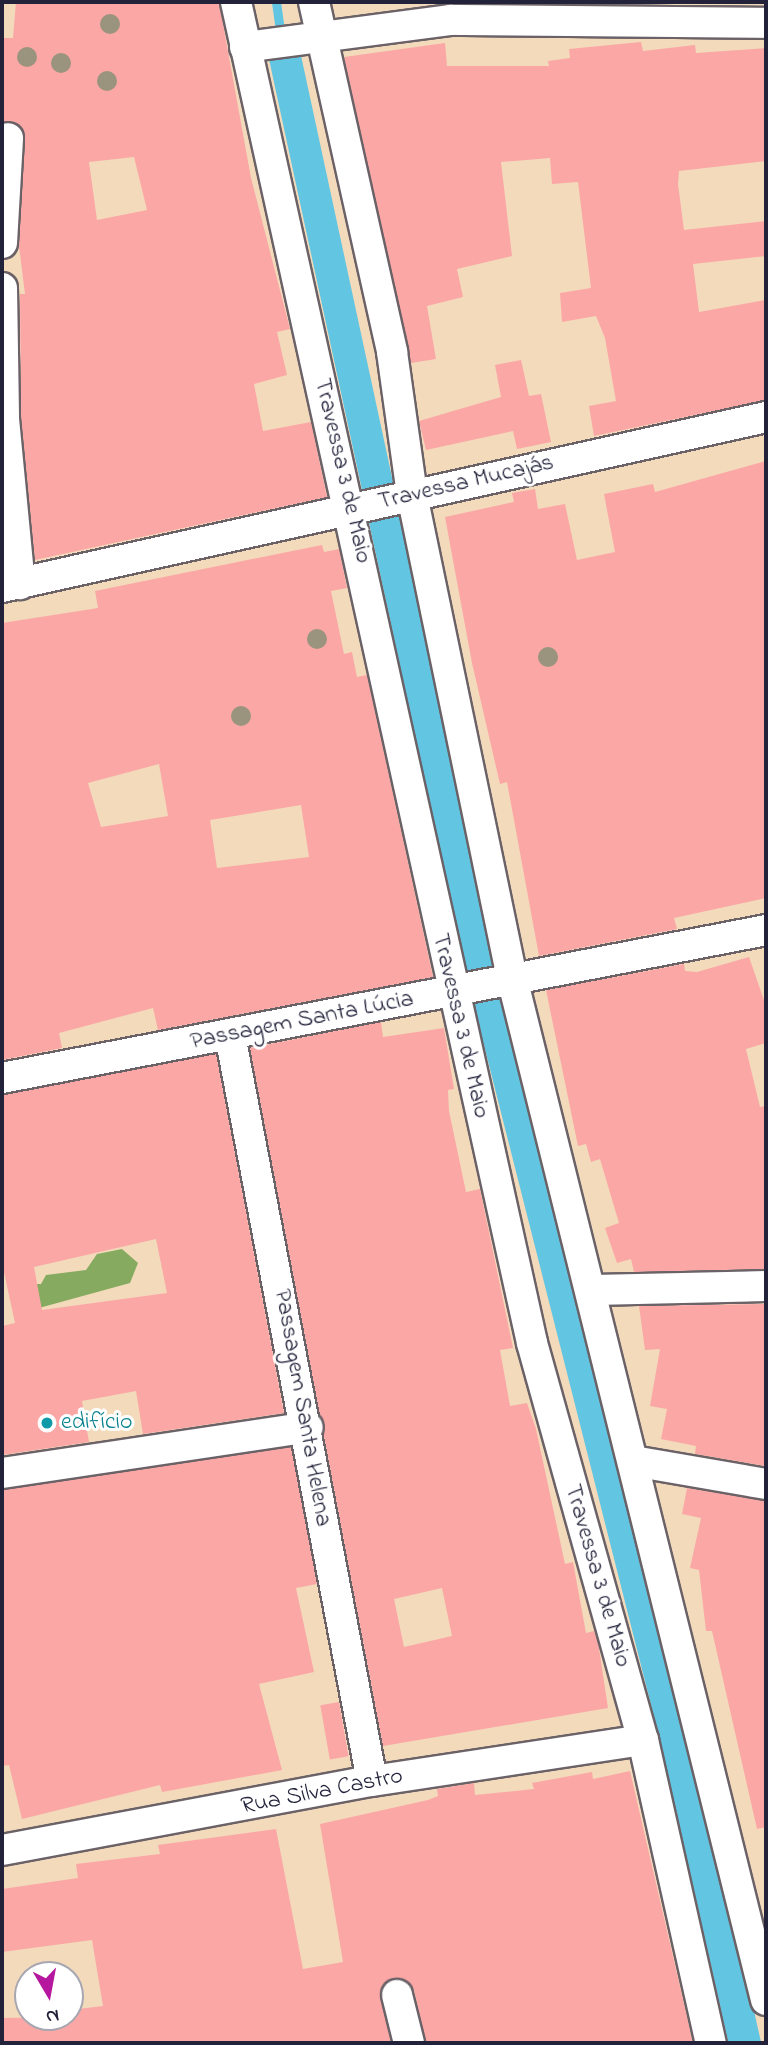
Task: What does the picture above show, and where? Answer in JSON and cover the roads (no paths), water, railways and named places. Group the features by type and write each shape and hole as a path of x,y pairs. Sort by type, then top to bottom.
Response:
{"street":[{"name":"Travessa 3 de Maio","path":"236,2 249,47 533,1343 643,1740 711,2043"},
{"path":"314,2 310,37 391,352 412,495 509,979 593,1290 766,2000"},
{"path":"249,47 451,20 766,23"},
{"path":"2,243 8,138"},
{"path":"2,288 11,586"},
{"name":"Travessa Mucajás","path":"11,586 766,417"},
{"name":"Passagem Santa Lúcia","path":"2,1078 766,930"},
{"name":"Passagem Santa Helena","path":"230,1035 308,1427 372,1781"},
{"path":"593,1290 766,1286"},
{"path":"2,1473 308,1427"},
{"path":"633,1461 766,1484"},
{"name":"Rua Silva Castro","path":"2,1850 372,1781 643,1740"},
{"path":"397,1995 410,2043"}],"waterway":[{"path":"276,2 281,39"},
{"path":"283,48 485,984 677,1742 745,2043"}],"place":[{"name":"edifício","path":"47,1423"}]}
